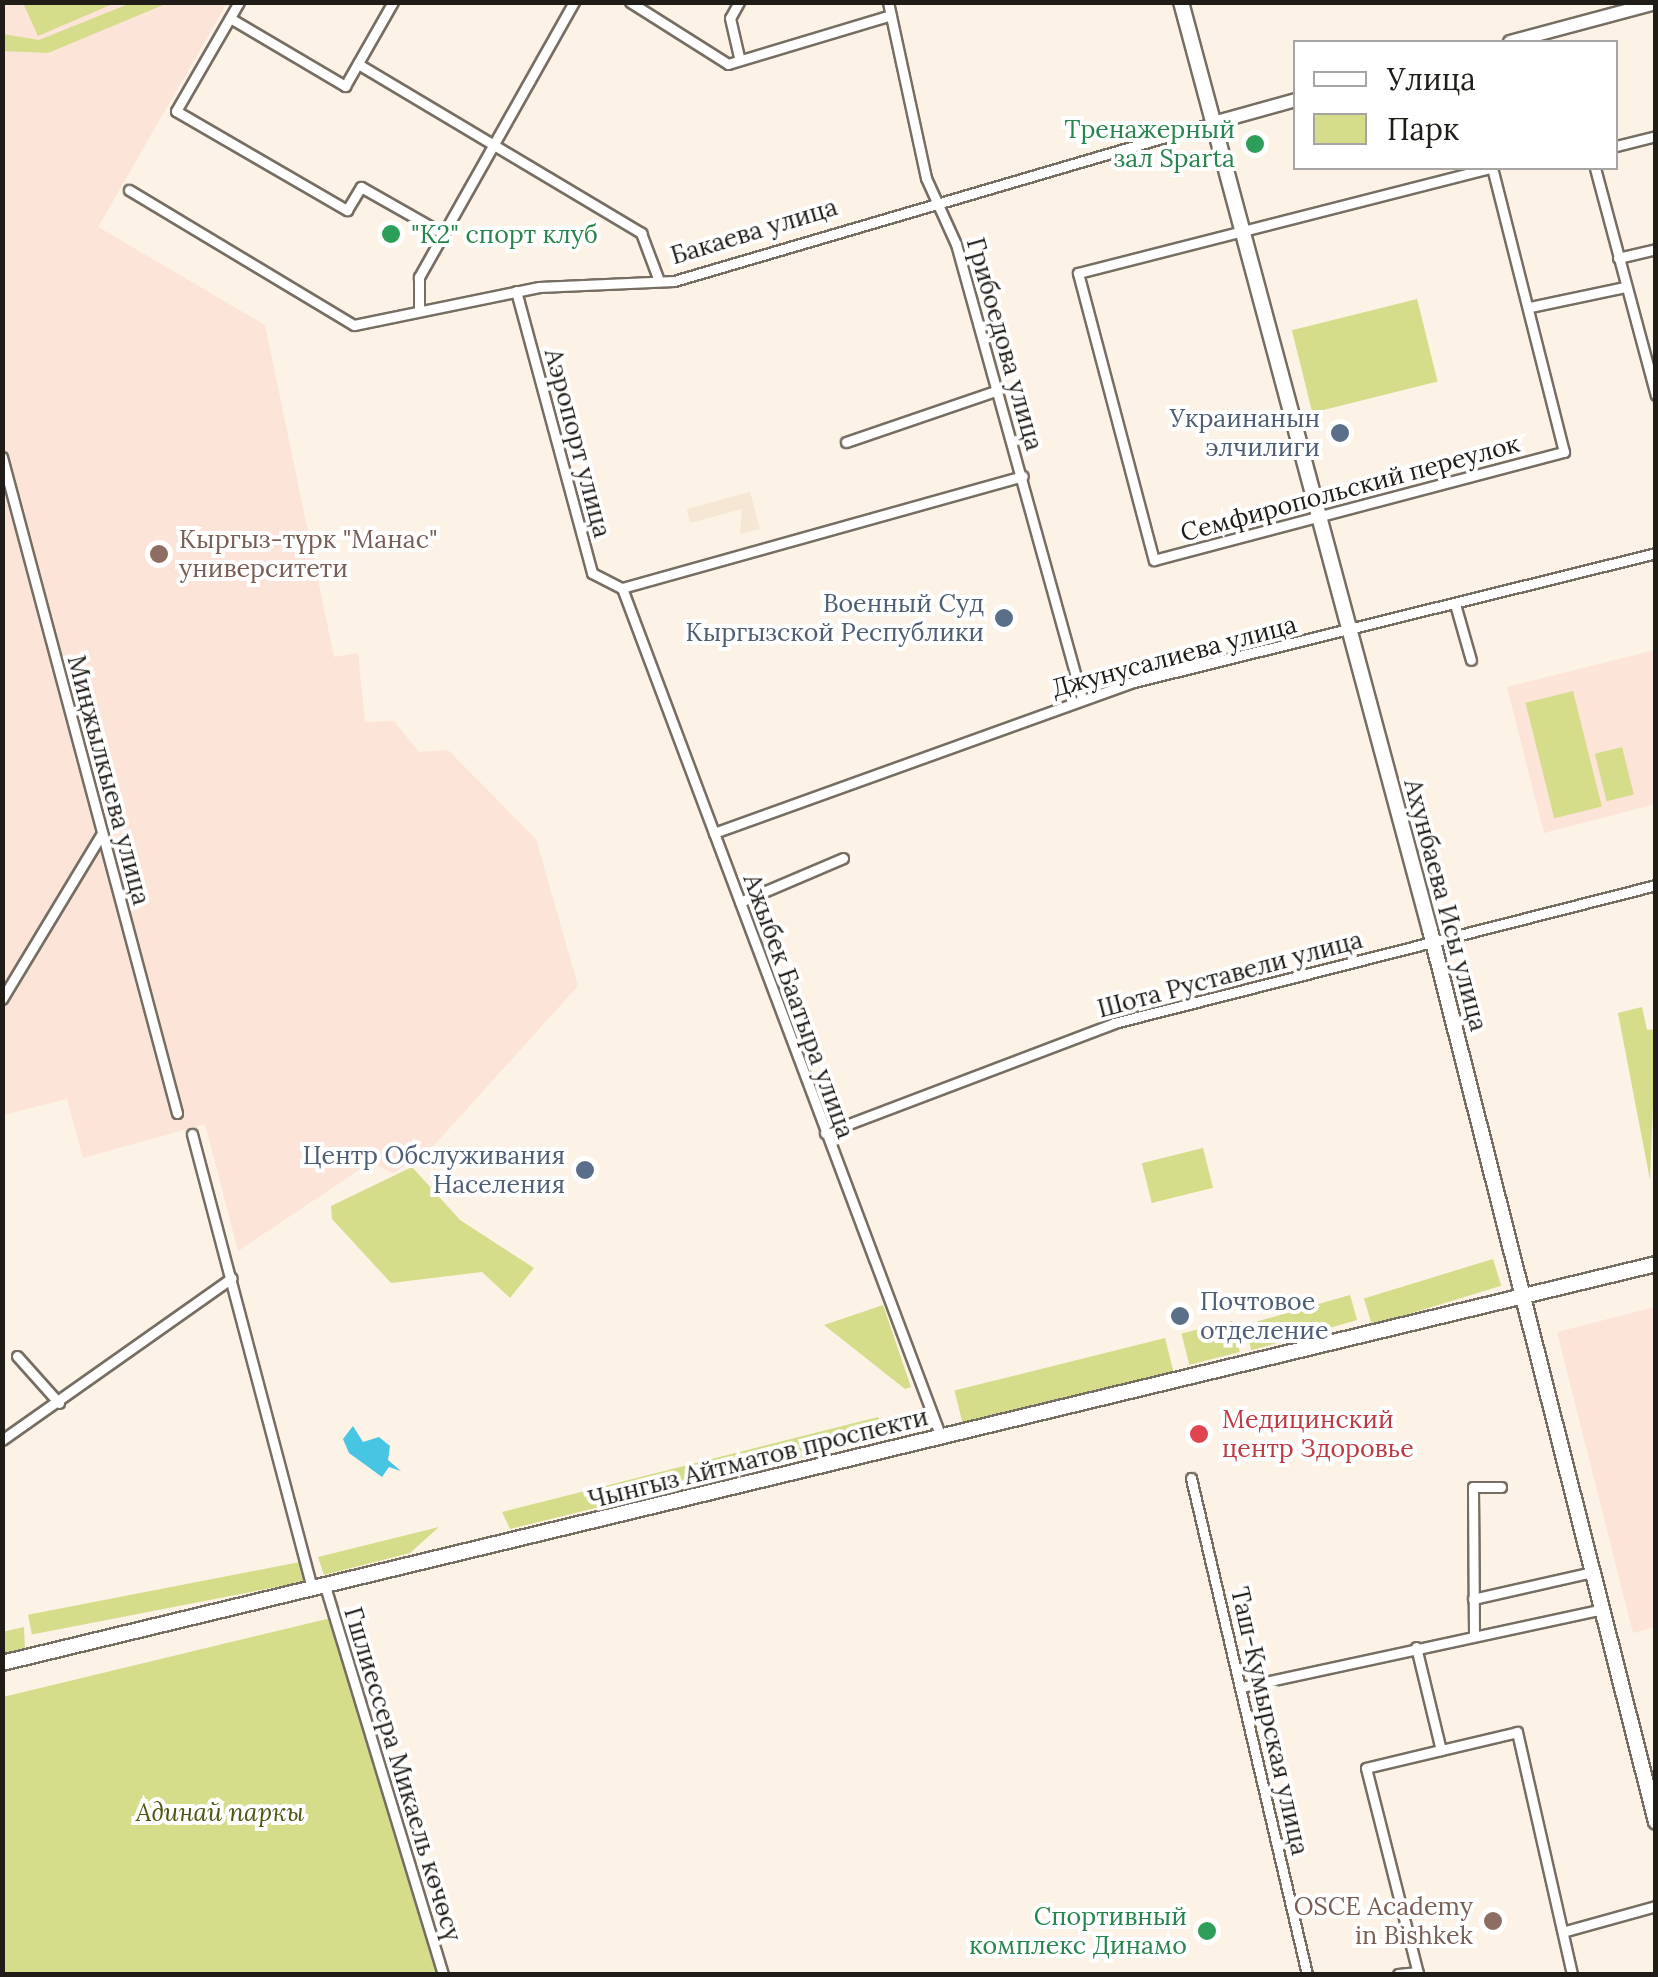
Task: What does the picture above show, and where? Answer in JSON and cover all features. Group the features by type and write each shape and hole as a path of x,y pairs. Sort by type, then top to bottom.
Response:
{"main road":[{"name":"Ахунбаева Исы улица","path":"1181,2 1433,943 1602,1609 1648,1761 1656,1822"},
{"path":"1527,40 1560,36 1656,3"},
{"name":"Бакаева улица","path":"1213,122 1293,101"},
{"name":"Чынгыз Айтматов проспекти","path":"2,1664 1656,1264"}],"street":[{"path":"239,2 176,111 348,210 361,187 442,233"},
{"path":"230,18 345,86 394,2"},
{"path":"419,310 419,277 574,2"},
{"path":"630,2 728,64 739,56 891,15"},
{"path":"739,2 730,18 739,56"},
{"name":"Грибоедова улица","path":"888,2 936,200 998,390 1082,698"},
{"path":"358,64 642,233 658,282"},
{"name":"Бакаева улица","path":"129,190 354,325 516,292 658,282 1213,122"},
{"path":"1618,146 1656,136"},
{"name":"Семфиропольский переулок","path":"1483,170 1078,273 1154,560 1564,452 1530,307 1492,170"},
{"path":"1596,170 1656,395"},
{"path":"1618,258 1656,249"},
{"path":"1530,307 1624,287"},
{"name":"Аэропорт улица","path":"516,292 592,573 622,588"},
{"path":"846,442 998,390"},
{"name":"Миңжылкыева улица","path":"2,456 177,1113"},
{"path":"622,588 1023,476"},
{"name":"Джунусалиева улица","path":"714,833 1082,698 1656,553"},
{"name":"Ажыбек Баатыра улица","path":"622,588 941,1436"},
{"path":"1455,604 1471,660"},
{"path":"2,999 102,833"},
{"path":"740,902 844,858"},
{"name":"Шота Руставели улица","path":"825,1133 1114,1023 1656,885"},
{"name":"Гшлиессера Микаель көчөсү","path":"192,1134 319,1587 443,1974"},
{"path":"2,1440 60,1403 232,1278"},
{"path":"17,1356 60,1403"},
{"name":"Таш-Кумырская улица","path":"1191,1478 1307,1974"},
{"path":"1474,1633 1473,1487 1500,1487"},
{"path":"1472,1599 1593,1572"},
{"path":"1242,1688 1474,1633 1602,1609"},
{"path":"1416,1647 1442,1750"},
{"path":"1398,1974 1417,1972 1366,1768 1517,1732 1566,1931 1572,1974"},
{"path":"1566,1931 1656,1906"}],"shaded area":[{"name":"Кыргыз-түрк \"Манас\" университети","path":"3,3 227,3 98,227 265,325 334,657 358,653 365,722 394,721 419,752 448,750 536,839 578,986 428,1152 393,1173 371,1162 238,1251 205,1124 83,1158 67,1099 3,1115"},
{"path":"750,492 760,529 740,534 742,509 690,523 687,509"},
{"path":"1655,650 1655,804 1544,833 1507,687"},
{"path":"1655,1307 1655,1627 1633,1633 1557,1332"}],"green space":[{"path":"23,3 115,3 38,36"},
{"path":"131,3 168,3 48,53 3,51 3,34 39,40"},
{"path":"1417,299 1438,381 1312,413 1292,330"},
{"path":"1573,691 1602,806 1554,818 1525,703"},
{"path":"1622,747 1634,795 1607,801 1595,754"},
{"path":"1642,1007 1647,1030 1656,1029 1650,1180 1618,1013"},
{"path":"1203,1148 1213,1188 1152,1203 1142,1163"},
{"path":"412,1167 460,1220 534,1268 510,1298 482,1272 391,1283 332,1219 331,1206"},
{"path":"1493,1259 1501,1286 1372,1325 1364,1298"},
{"path":"1350,1295 1357,1320 1251,1350 1244,1325"},
{"path":"883,1305 911,1387 905,1389 824,1325"},
{"path":"1232,1321 1240,1352 1189,1365 1182,1334"},
{"path":"1165,1338 1173,1371 963,1423 954,1390"},
{"path":"878,1417 889,1430 880,1438 510,1529 502,1512"},
{"path":"439,1527 410,1553 324,1575 318,1557"},
{"path":"300,1562 304,1582 32,1634 28,1615"},
{"name":"Адинай паркы","path":"331,1618 441,1974 3,1974 3,1697"},
{"path":"24,1627 25,1651 3,1656 2,1632"}],"water":[{"path":"353,1426 363,1442 379,1437 390,1446 388,1460 401,1471 389,1467 382,1477 349,1453 343,1439"}],"place":[{"name":"Тренажерный зал Sparta","path":"1255,144"},
{"name":"\"К2\" спорт клуб","path":"391,234"},
{"name":"Украинанын элчилиги","path":"1340,433"},
{"name":"Кыргыз-түрк \"Манас\" университети","path":"159,554"},
{"name":"Военный Суд Кыргызской Республики","path":"1004,618"},
{"name":"Центр Обслуживания Населения","path":"585,1170"},
{"name":"Почтовое отделение","path":"1180,1316"},
{"name":"Медицинский центр Здоровье","path":"1199,1434"},
{"name":"OSCE Academy in Bishkek","path":"1493,1921"},
{"name":"Спортивный комплекс Динамо","path":"1207,1931"}]}
